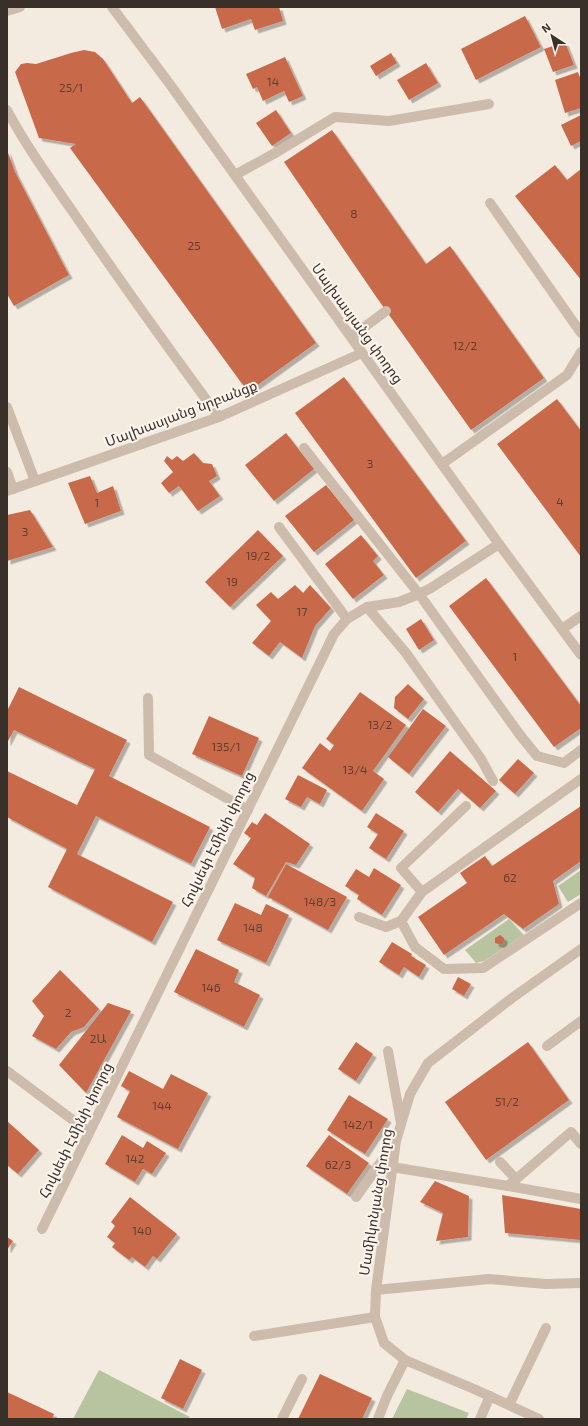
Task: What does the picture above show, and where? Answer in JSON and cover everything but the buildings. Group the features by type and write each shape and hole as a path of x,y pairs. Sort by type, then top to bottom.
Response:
{"street":[{"path":"7,11 20,7"},
{"name":"Մալխասյանց փողոց","path":"112,7 169,83 499,544 581,655"},
{"path":"235,175 336,116 389,121 489,104"},
{"path":"7,110 16,127 111,268 219,417"},
{"path":"490,203 581,333"},
{"path":"351,337 386,311"},
{"path":"442,464 567,375 581,352"},
{"name":"Մալխասյանց նրբանցք","path":"10,490 219,417 362,353"},
{"path":"7,407 35,481"},
{"path":"304,448 419,594 520,735 537,756 564,764 581,750"},
{"path":"7,472 10,490"},
{"path":"279,527 347,619"},
{"name":"Հովսեփ Էմինի փողոց","path":"42,1229 334,634 347,619 367,607 399,602 419,594 431,588 499,544"},
{"path":"367,607 406,653 481,759 493,781"},
{"path":"562,629 581,616"},
{"path":"148,698 150,755 248,810"},
{"path":"359,917 386,927 401,921 422,892 581,779"},
{"path":"422,892 400,868 466,806"},
{"path":"401,921 415,947 444,969 483,968 581,903"},
{"name":"Մամիկոնյանց փողոց","path":"539,1419 490,1396 405,1360 384,1343 375,1317 376,1290 396,1142 410,1094 428,1063 581,949"},
{"path":"548,1046 581,1021"},
{"path":"388,1051 401,1123"},
{"path":"7,1071 90,1132"},
{"path":"508,1186 571,1132 581,1144"},
{"path":"356,1197 396,1142"},
{"path":"500,1162 516,1179"},
{"path":"392,1167 581,1199"},
{"path":"376,1290 489,1279 546,1284 581,1283"},
{"path":"254,1336 375,1317"},
{"path":"509,1405 546,1328"},
{"path":"378,1419 387,1396 405,1360"},
{"path":"282,1419 302,1380"},
{"path":"480,1419 490,1396"}],"green space":[{"path":"581,870 581,894 568,902 558,886"},
{"path":"509,919 524,935 484,961 476,963 465,950"},
{"path":"99,1370 190,1417 188,1419 73,1419"},
{"path":"407,1389 469,1413 466,1419 392,1419"}]}
